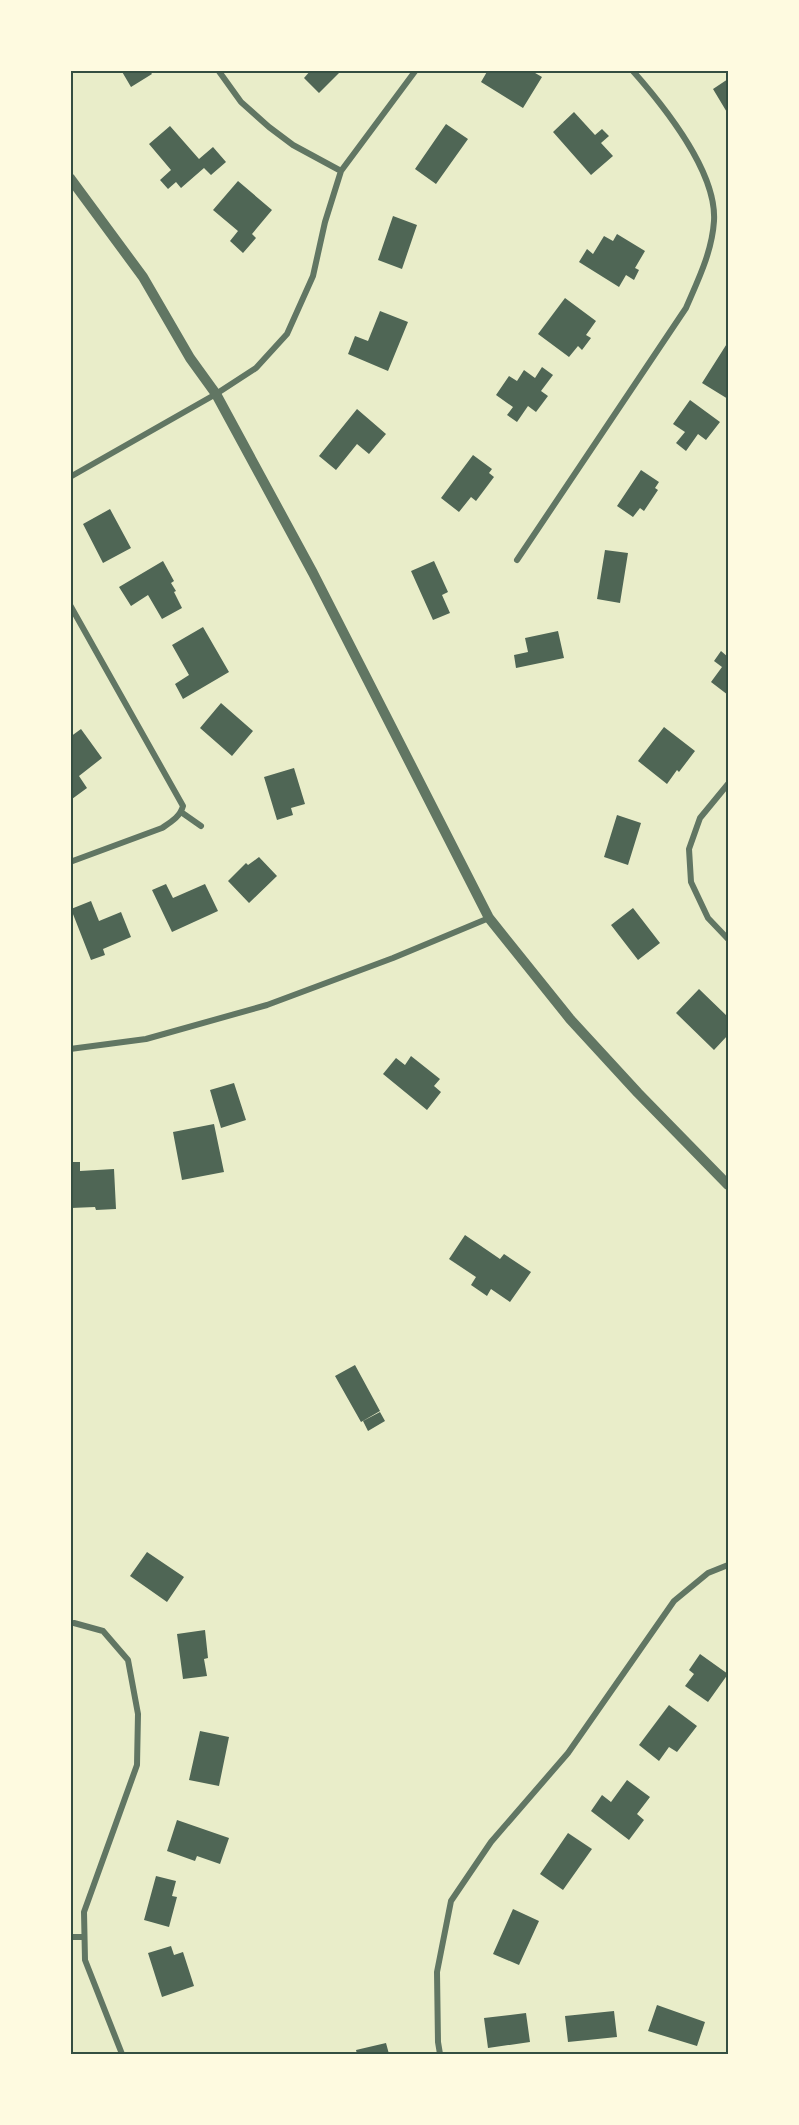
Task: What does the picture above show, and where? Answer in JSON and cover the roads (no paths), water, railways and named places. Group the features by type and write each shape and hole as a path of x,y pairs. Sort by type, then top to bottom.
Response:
{"street":[{"path":"218,70 241,102 269,127 293,145 341,171"},
{"path":"70,477 216,394 255,368 287,334 314,276 325,222 341,171 416,70"},
{"path":"517,560 686,308 702,271 711,238 714,219 702,171 687,143 665,111 632,70"},
{"path":"70,178 143,277 190,358 216,394 339,625 489,918 570,1019 638,1093 729,1185"},
{"path":"70,604 183,806 173,821 162,828 70,862"},
{"path":"729,784 700,818 689,849 691,882 708,918 729,939"},
{"path":"181,812 201,826"},
{"path":"70,1049 146,1039 267,1005 393,958 489,918"},
{"path":"440,2055 437,1972 451,1901 491,1842 568,1753 674,1601 708,1573 729,1564"},
{"path":"74,1623 103,1631 128,1660 138,1714 137,1765 84,1912 84,1960 122,2055"},
{"path":"70,1937 84,1937"}]}
